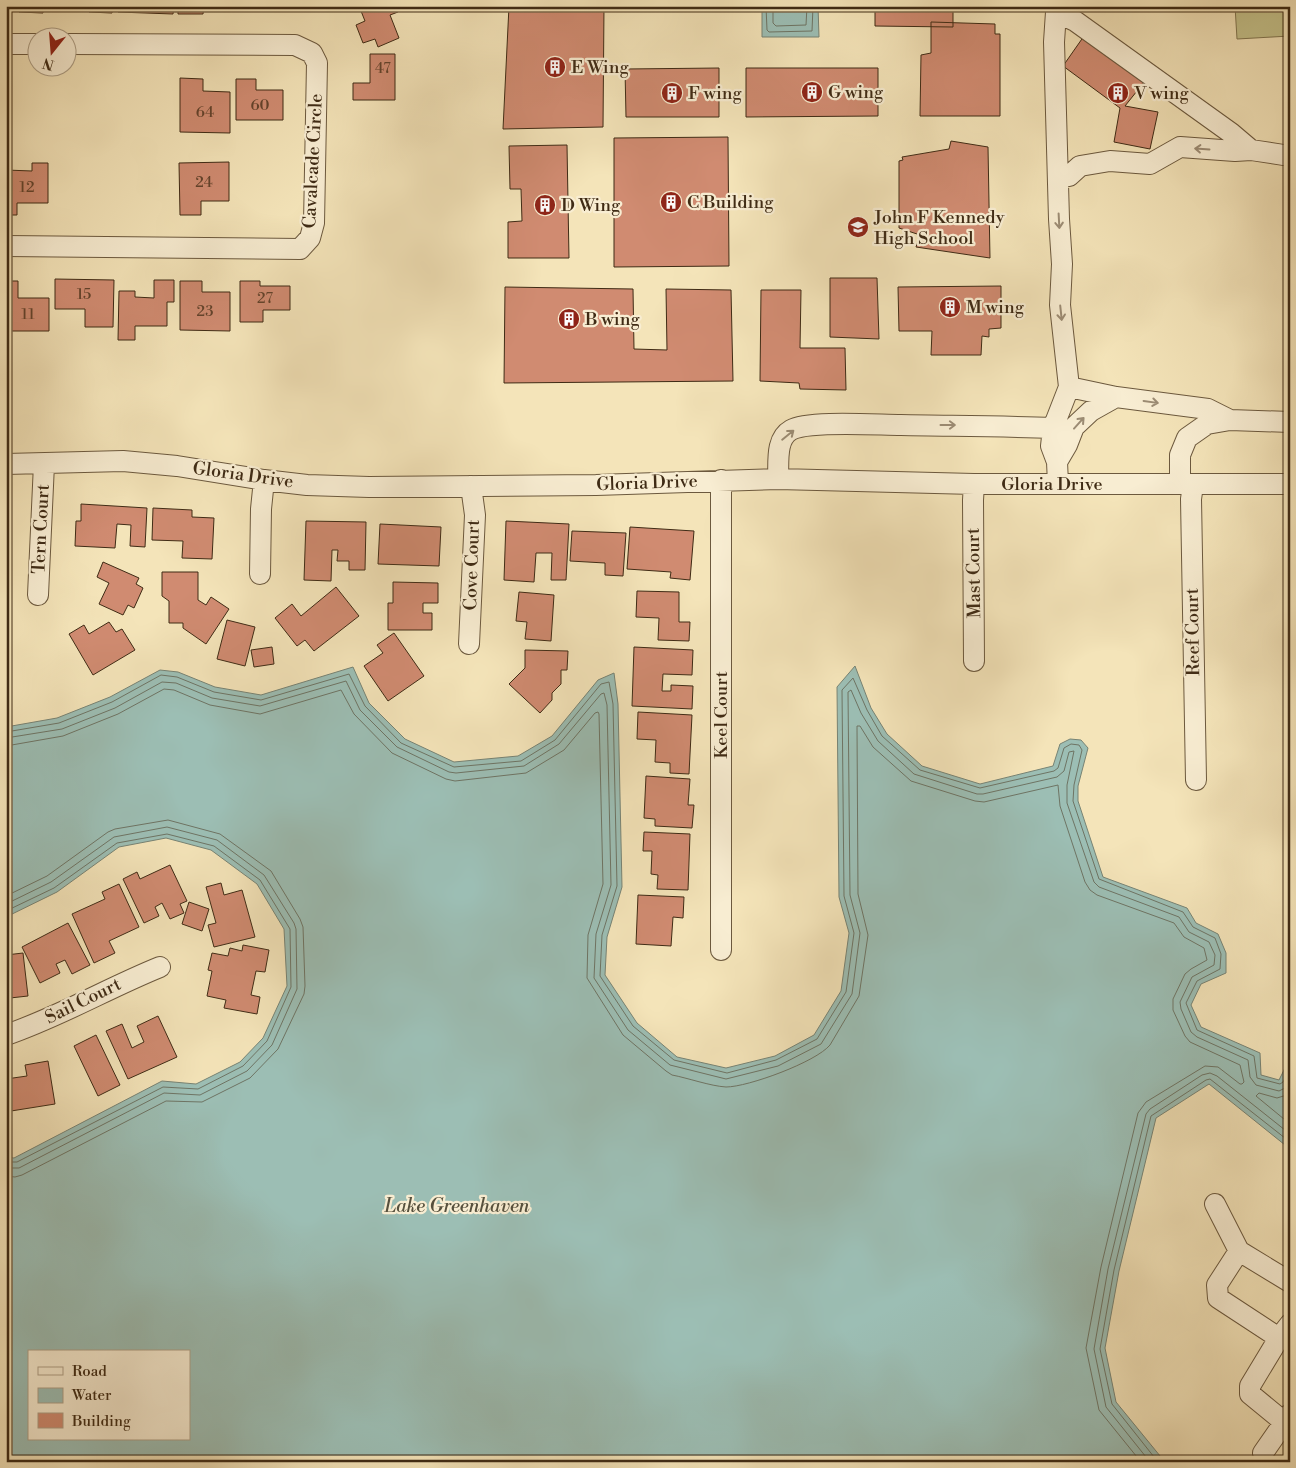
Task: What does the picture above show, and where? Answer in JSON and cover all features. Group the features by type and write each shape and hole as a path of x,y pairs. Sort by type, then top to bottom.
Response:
{"street":[{"path":"1058,483 1057,462 1051,446 1053,428 1069,387 1060,305 1062,264 1054,42 1056,9 1231,133 1250,150"},
{"path":"6,44 28,44"},
{"name":"Cavalcade Circle","path":"6,246 300,249 310,238 314,223 317,63 312,53 295,45 78,44"},
{"path":"1058,178 1068,176 1080,166 1110,162 1150,164 1180,147 1235,152 1250,150 1290,156"},
{"path":"1069,387 1116,397 1208,410 1230,420 1290,422"},
{"path":"1057,462 1074,427 1091,410 1116,397"},
{"name":"Reef Court","path":"1196,780 1191,499 1180,455 1187,438 1207,424 1230,420"},
{"path":"778,479 780,442 791,430 807,426 848,424 1053,428"},
{"name":"Gloria Drive","path":"6,464 124,461 177,466 307,485 596,485 778,479 974,484 1290,484"},
{"name":"Tern Court","path":"38,595 44,464"},
{"path":"260,574 261,509 264,480"},
{"name":"Keel Court","path":"721,480 721,950"},
{"name":"Mast Court","path":"974,484 974,662"},
{"name":"Cove Court","path":"469,644 475,515 471,486"},
{"name":"Sail Court","path":"6,1035 32,1026 160,967"},
{"path":"1215,1204 1239,1250 1290,1282"},
{"path":"1239,1250 1217,1285 1218,1298 1284,1331 1250,1386 1250,1394 1287,1418 1264,1453"}],"shaded area":[{"path":"1235,6 1290,6 1290,36 1237,39"}],"water":[{"path":"762,6 818,6 819,37 762,37"},
{"name":"Lake Greenhaven","path":"855,666 871,708 887,734 922,766 980,784 1053,766 1060,744 1070,739 1081,740 1088,748 1078,786 1078,801 1103,877 1187,908 1196,923 1218,934 1226,953 1226,973 1201,984 1191,1005 1201,1027 1260,1053 1261,1075 1279,1080 1290,1058 1290,1149 1209,1084 1156,1118 1119,1271 1105,1348 1116,1402 1165,1462 6,1462 6,1157 14,1158 162,1081 196,1084 240,1062 263,1038 287,986 284,929 257,884 211,850 166,838 119,847 57,892 6,917 6,727 57,718 110,697 160,670 178,672 215,687 261,695 353,667 369,703 405,739 454,762 518,756 552,736 598,680 614,673 618,704 622,887 607,937 605,975 637,1023 677,1057 726,1068 775,1056 814,1035 841,991 849,933 839,897 837,687"}],"building":[{"path":"19,6 43,6 43,13 19,12"},
{"path":"89,6 113,6 112,13 89,12"},
{"path":"118,6 174,6 173,14 118,12"},
{"path":"178,6 204,6 203,14 178,14"},
{"path":"235,6 290,6 290,10 235,9"},
{"path":"359,6 396,6 398,12 390,15 399,38 378,47 375,39 363,43 356,25 365,21"},
{"name":"E Wing","path":"509,6 604,6 603,127 503,129"},
{"path":"875,6 953,6 953,27 875,26"},
{"path":"931,22 995,24 995,34 1000,34 1000,116 920,116 921,55 931,53"},
{"name":"V wing","path":"1084,36 1145,81 1125,106 1158,112 1150,149 1114,142 1120,108 1063,66"},
{"path":"370,54 395,54 395,100 353,100 353,83 370,83"},
{"name":"F wing","path":"719,68 719,117 626,117 625,69"},
{"name":"G wing","path":"746,68 878,68 878,116 746,117"},
{"path":"180,78 203,79 203,91 230,92 230,133 180,132"},
{"path":"236,79 256,79 256,90 283,90 283,120 236,120"},
{"name":"C Building","path":"728,137 729,266 614,267 614,138"},
{"path":"951,141 988,147 990,258 916,247 920,235 899,228 899,161 903,160 902,157 949,149"},
{"name":"D Wing","path":"567,145 569,258 508,258 508,222 522,221 521,189 510,189 509,146"},
{"path":"229,162 229,201 201,201 201,215 180,215 179,163"},
{"path":"32,163 48,163 48,203 17,203 17,215 6,215 6,170 32,171"},
{"path":"830,278 877,278 879,339 830,337"},
{"path":"55,279 114,280 113,327 85,327 85,309 55,309"},
{"path":"154,280 174,280 174,302 167,302 167,326 135,326 135,340 118,340 119,291 135,291 135,297 154,298"},
{"path":"6,281 18,281 18,298 49,298 49,331 6,331"},
{"path":"180,281 202,281 202,292 230,292 230,331 180,330"},
{"path":"240,281 260,281 260,286 290,286 290,310 263,310 263,322 240,322"},
{"name":"M wing","path":"1001,286 1001,328 989,329 989,337 982,336 981,355 931,355 932,331 899,331 898,287"},
{"name":"B wing","path":"505,287 633,289 634,349 667,350 666,289 731,290 733,381 504,383"},
{"path":"761,290 801,290 800,348 845,348 846,390 800,389 799,383 760,381"},
{"path":"81,504 147,508 145,547 130,546 131,525 117,524 115,548 75,546 76,521 81,521"},
{"path":"153,508 192,510 192,517 214,518 212,559 182,558 183,541 152,540"},
{"path":"306,521 366,522 365,570 349,570 349,561 337,561 338,550 332,550 331,581 304,580"},
{"path":"506,521 569,524 566,580 551,580 552,553 536,553 534,582 504,580"},
{"path":"380,524 441,527 439,566 378,564"},
{"path":"630,527 694,531 690,580 670,578 671,572 627,569"},
{"path":"572,531 626,533 623,576 605,575 605,563 570,561"},
{"path":"103,562 139,578 136,584 143,588 134,608 128,605 123,615 99,604 109,583 97,577"},
{"path":"162,572 198,572 198,600 206,605 211,597 229,609 206,644 183,628 183,623 169,623 169,601 162,596"},
{"path":"393,582 438,583 438,603 423,603 423,613 432,613 432,630 388,630 388,603 393,603"},
{"path":"336,587 359,616 314,651 305,640 297,646 275,618 292,604 301,616"},
{"path":"637,591 679,592 679,622 690,622 689,641 658,640 659,618 636,617"},
{"path":"519,592 554,595 551,641 525,639 527,622 516,621"},
{"path":"227,620 255,627 245,666 217,659"},
{"path":"109,622 116,632 122,629 135,650 93,675 69,634 84,625 89,634"},
{"path":"394,633 424,676 388,701 364,666 383,653 377,645"},
{"path":"272,647 274,664 254,667 251,650"},
{"path":"634,647 693,650 692,675 663,674 662,691 671,691 671,685 693,686 692,709 632,706"},
{"path":"525,650 568,651 567,670 561,670 561,684 552,693 552,700 540,713 509,684 525,668"},
{"path":"638,712 692,715 689,774 670,773 670,763 655,762 656,740 637,739"},
{"path":"646,776 690,779 688,805 694,805 692,828 655,826 655,819 644,818"},
{"path":"644,832 690,834 688,890 657,889 658,875 651,874 652,851 643,851"},
{"path":"170,865 187,901 180,904 184,913 170,919 162,903 155,907 159,916 144,923 123,879 137,872 140,879"},
{"path":"221,883 224,895 242,890 255,937 214,947 208,925 216,923 206,887"},
{"path":"119,884 139,927 109,941 115,953 94,963 72,914 105,899 102,892"},
{"path":"638,895 684,897 683,918 673,917 671,946 636,944"},
{"path":"189,902 209,909 202,931 182,924"},
{"path":"68,923 90,965 72,974 65,960 56,964 60,973 40,983 22,947"},
{"path":"243,945 269,950 265,972 256,971 251,995 260,997 257,1014 224,1008 226,1000 207,996 212,971 208,970 212,953 228,956 230,948 242,951"},
{"path":"23,953 28,996 10,998 10,994 6,994 6,955"},
{"path":"158,1016 177,1057 128,1079 106,1031 122,1024 132,1048 144,1042 137,1026"},
{"path":"96,1035 120,1085 98,1096 74,1046"},
{"path":"48,1061 55,1104 11,1111 6,1079 27,1076 25,1065"}],"place":[{"name":"E Wing","path":"555,67"},
{"name":"G wing","path":"812,92"},
{"name":"F wing","path":"672,93"},
{"name":"V wing","path":"1118,93"},
{"name":"C Building","path":"671,202"},
{"name":"D Wing","path":"545,205"},
{"name":"John F Kennedy High School","path":"858,227"},
{"name":"M wing","path":"950,307"},
{"name":"B wing","path":"569,319"}]}
